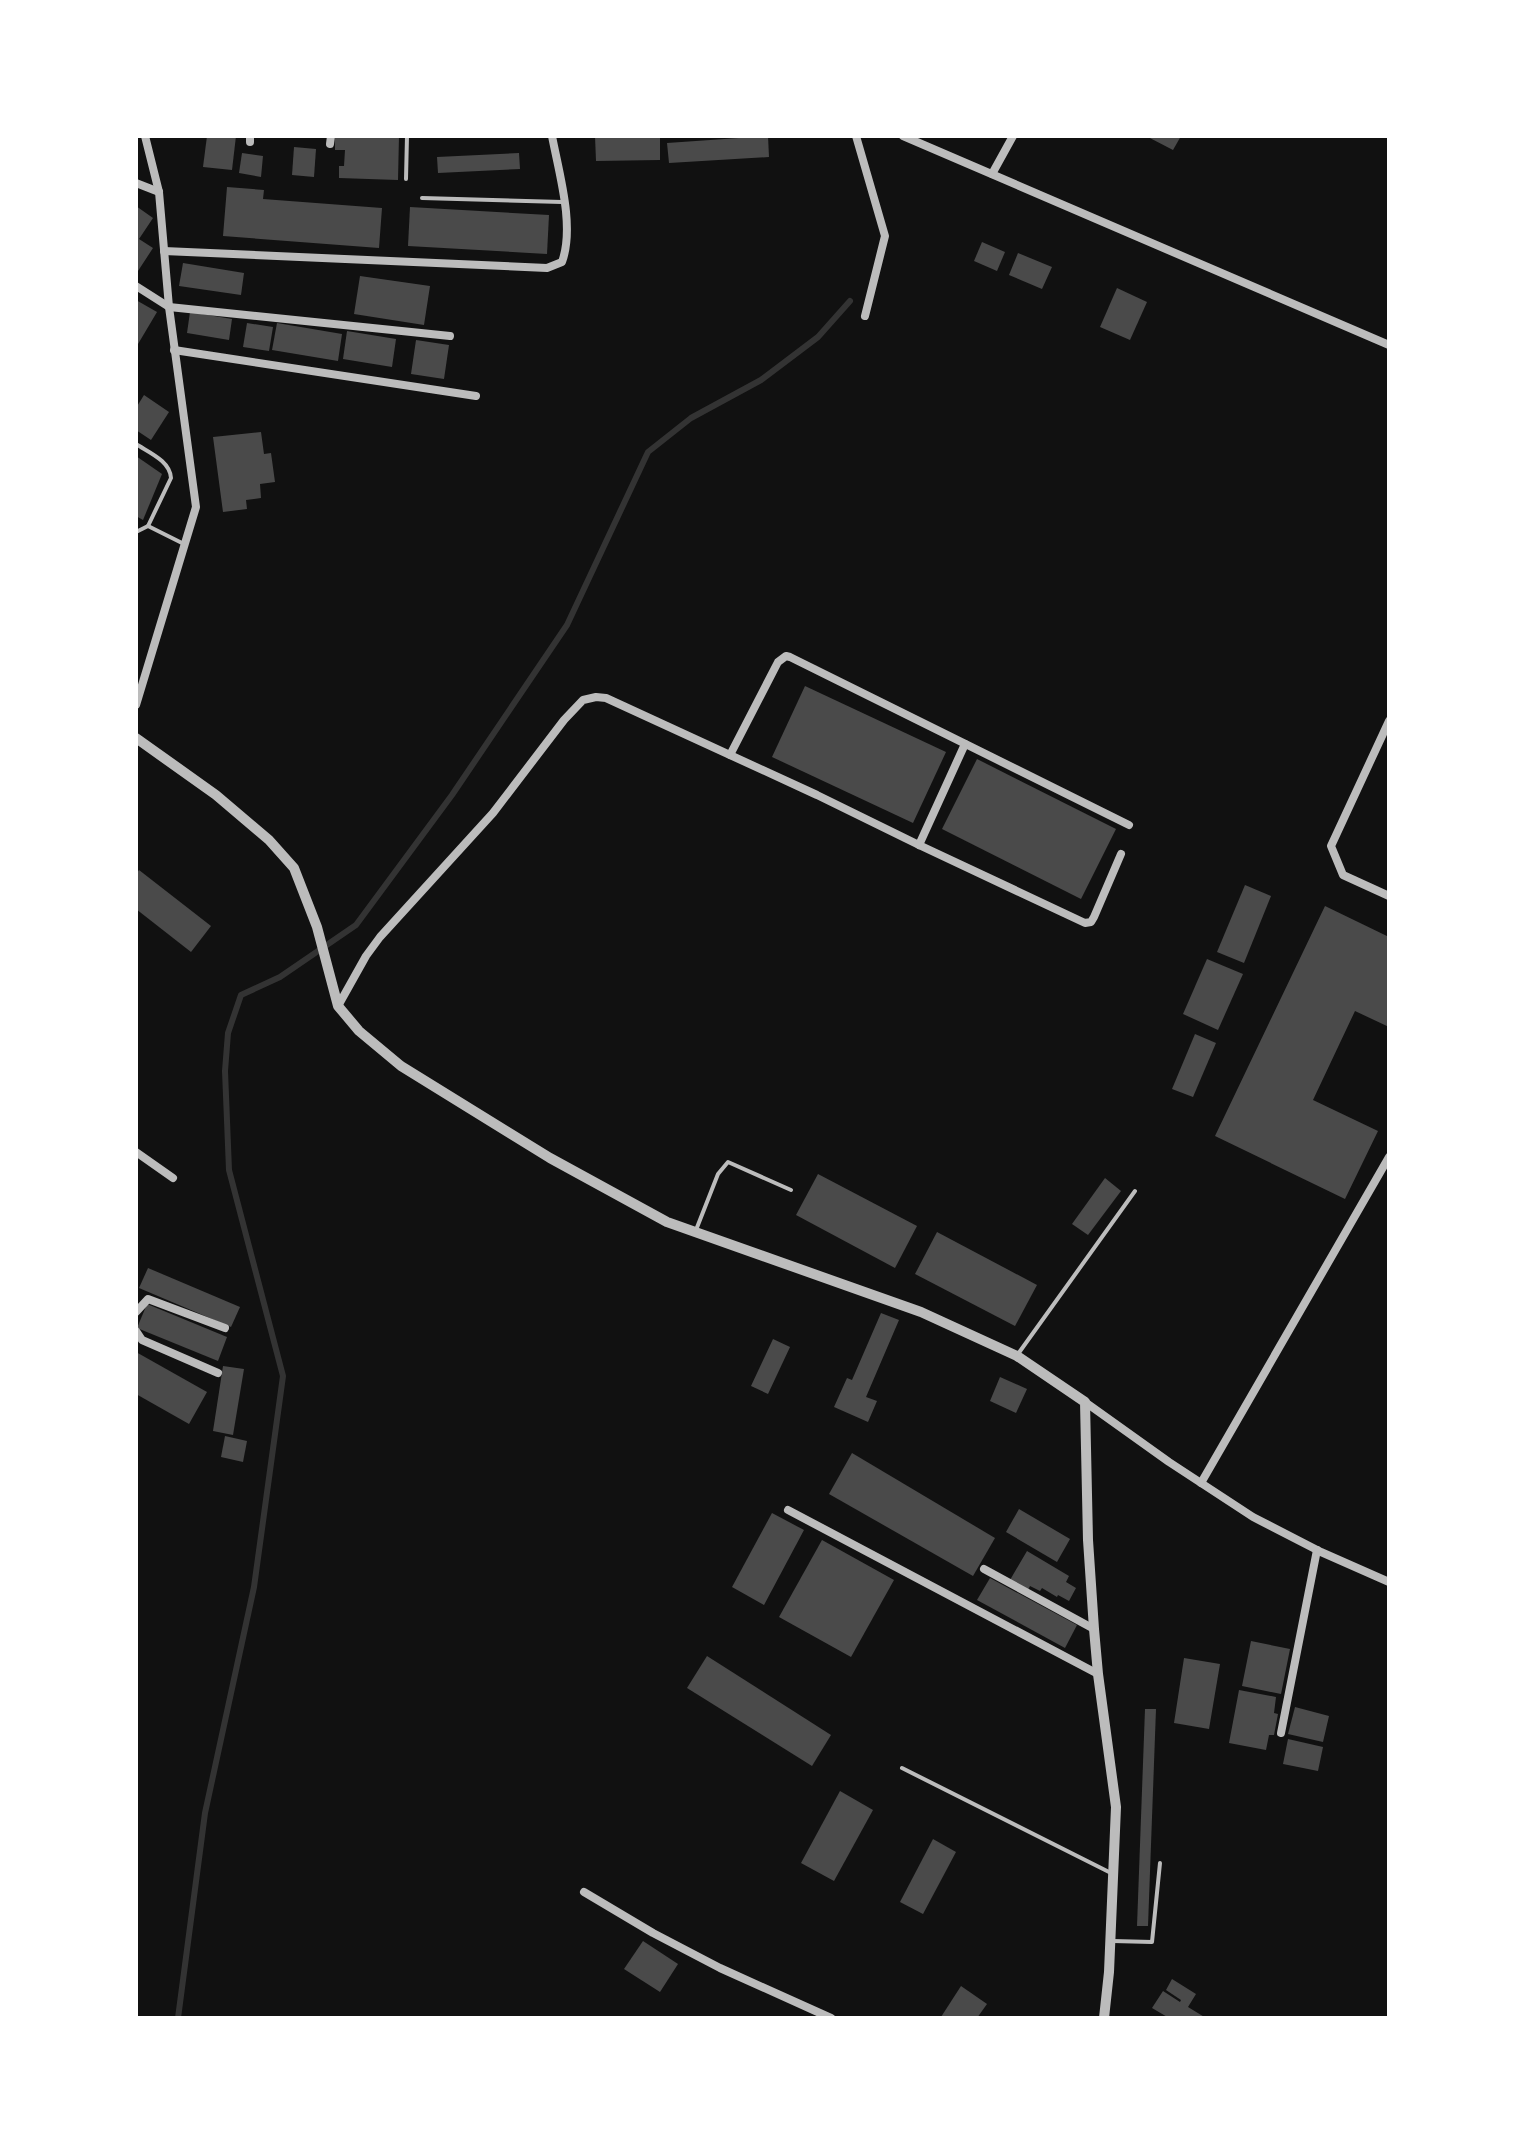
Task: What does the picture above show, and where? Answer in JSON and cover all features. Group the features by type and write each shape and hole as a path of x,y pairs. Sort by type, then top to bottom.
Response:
{"street":[{"path":"136,705 196,507 174,350 159,192 145,136"},
{"path":"164,251 547,268 562,262 567,248 565,202 552,136"},
{"path":"856,136 885,236 865,316"},
{"path":"903,136 1389,345"},
{"path":"992,174 1013,136"},
{"path":"136,183 159,192"},
{"path":"136,286 169,307 450,336"},
{"path":"174,350 476,396"},
{"path":"730,755 778,662 786,656 1129,825"},
{"path":"338,1006 380,937 493,813 556,730 583,700 596,697 606,698 817,795 1085,923 1091,922 1094,917 1121,854"},
{"path":"1389,721 1331,846 1343,875 1389,896"},
{"path":"136,738 216,795 269,840 294,868 317,927 338,1006 359,1031 401,1066 550,1158 667,1222 921,1312 1017,1356 1253,1517 1389,1582"},
{"path":"919,845 965,744"},
{"path":"136,1152 173,1178"},
{"path":"1201,1483 1389,1157"},
{"path":"136,1312 148,1299 225,1328"},
{"path":"136,1331 142,1340 218,1373"},
{"path":"1085,1402 1088,1540 1094,1629 1116,1807 1104,2018"},
{"path":"788,1510 1098,1674"},
{"path":"1281,1733 1317,1550"},
{"path":"984,1569 1094,1629"},
{"path":"584,1892 706,1961 831,2018"}],"lane":[{"path":"406,179 407,136"},
{"path":"422,198 565,202"},
{"path":"136,444 166,464 171,478 148,526 136,532"},
{"path":"148,526 184,544"},
{"path":"695,1232 718,1174 728,1162 791,1190"},
{"path":"1017,1356 1135,1191"},
{"path":"902,1768 1113,1874"},
{"path":"1110,1941 1152,1942 1160,1863"}],"building":[{"path":"207,136 236,136 232,170 203,167"},
{"path":"335,136 399,136 398,180 339,178 339,166 344,166 345,150 335,150"},
{"path":"595,136 660,136 660,160 596,161"},
{"path":"768,136 769,157 669,163 667,143"},
{"path":"1146,136 1181,136 1173,150"},
{"path":"294,147 316,149 314,177 292,175"},
{"path":"242,153 263,156 261,177 239,173"},
{"path":"519,153 520,169 438,173 437,157"},
{"path":"227,187 264,190 263,199 382,208 379,248 223,236"},
{"path":"136,206 153,218 139,239 153,248 138,271 136,270"},
{"path":"410,207 549,215 547,254 408,246"},
{"path":"982,242 1005,252 997,271 974,261"},
{"path":"1018,253 1052,267 1042,289 1009,275"},
{"path":"183,263 244,273 241,295 179,286"},
{"path":"360,276 430,286 424,325 354,314"},
{"path":"1117,288 1147,302 1130,340 1100,327"},
{"path":"136,300 157,312 138,344 136,343"},
{"path":"190,312 232,319 229,340 187,333"},
{"path":"247,323 273,327 269,351 243,347"},
{"path":"277,323 342,334 338,361 272,350"},
{"path":"347,331 396,339 392,367 343,359"},
{"path":"416,340 449,345 444,379 411,374"},
{"path":"144,395 169,412 151,440 136,430 136,408"},
{"path":"261,432 264,454 271,453 275,482 260,484 261,498 246,500 247,509 223,512 213,437"},
{"path":"136,456 162,474 143,520 136,516"},
{"path":"805,686 946,752 913,823 772,757"},
{"path":"977,759 1116,829 1081,899 942,829"},
{"path":"139,870 211,926 191,952 136,909 136,874"},
{"path":"1245,885 1271,896 1244,963 1217,952"},
{"path":"1325,906 1389,937 1389,1027 1355,1011 1313,1100 1378,1131 1345,1199 1215,1136"},
{"path":"1207,959 1243,974 1218,1030 1183,1014"},
{"path":"1195,1034 1216,1043 1193,1097 1172,1089"},
{"path":"818,1174 917,1226 895,1268 796,1215"},
{"path":"1105,1178 1121,1191 1088,1235 1072,1224"},
{"path":"937,1232 1037,1285 1015,1326 915,1274"},
{"path":"148,1268 240,1307 231,1327 139,1288"},
{"path":"147,1304 227,1337 218,1361 137,1328"},
{"path":"881,1313 899,1320 866,1397 877,1401 868,1422 834,1407 847,1378 852,1380"},
{"path":"773,1339 790,1347 768,1394 751,1386"},
{"path":"136,1352 207,1392 189,1424 136,1394"},
{"path":"223,1366 244,1369 233,1435 213,1431"},
{"path":"1000,1377 1027,1389 1016,1413 990,1401"},
{"path":"225,1436 247,1441 243,1462 221,1457"},
{"path":"852,1453 995,1538 973,1576 829,1494"},
{"path":"1019,1509 1070,1539 1057,1562 1006,1532"},
{"path":"772,1513 804,1530 764,1605 732,1587"},
{"path":"822,1540 894,1580 851,1657 779,1617"},
{"path":"1027,1551 1069,1576 1066,1582 1076,1588 1069,1601 1042,1588 1040,1591 1030,1586 1028,1590 1010,1580"},
{"path":"990,1578 1077,1625 1065,1648 977,1600"},
{"path":"1251,1641 1290,1649 1281,1694 1242,1686"},
{"path":"707,1656 831,1735 812,1766 687,1688"},
{"path":"1184,1658 1220,1664 1209,1729 1174,1723"},
{"path":"1239,1690 1276,1697 1274,1713 1278,1714 1274,1735 1269,1735 1266,1750 1229,1743"},
{"path":"1295,1707 1329,1716 1323,1742 1288,1734"},
{"path":"1145,1709 1156,1709 1148,1926 1137,1926"},
{"path":"1288,1739 1323,1747 1318,1771 1283,1764"},
{"path":"840,1791 873,1810 834,1881 801,1863"},
{"path":"933,1839 956,1852 923,1914 900,1902"},
{"path":"643,1941 678,1964 660,1992 624,1969"},
{"path":"1172,1979 1196,1994 1188,2007 1206,2018 1169,2018 1152,2008 1163,1991 1180,2002 1166,1990"},
{"path":"961,1986 987,2004 977,2018 941,2017"}],"waterway":[{"path":"178,2018 205,1813 254,1587 283,1376 229,1170 225,1071 228,1033 241,995 280,977 356,925 452,795 567,625 648,452 691,418 761,380 818,337 850,301"}]}
